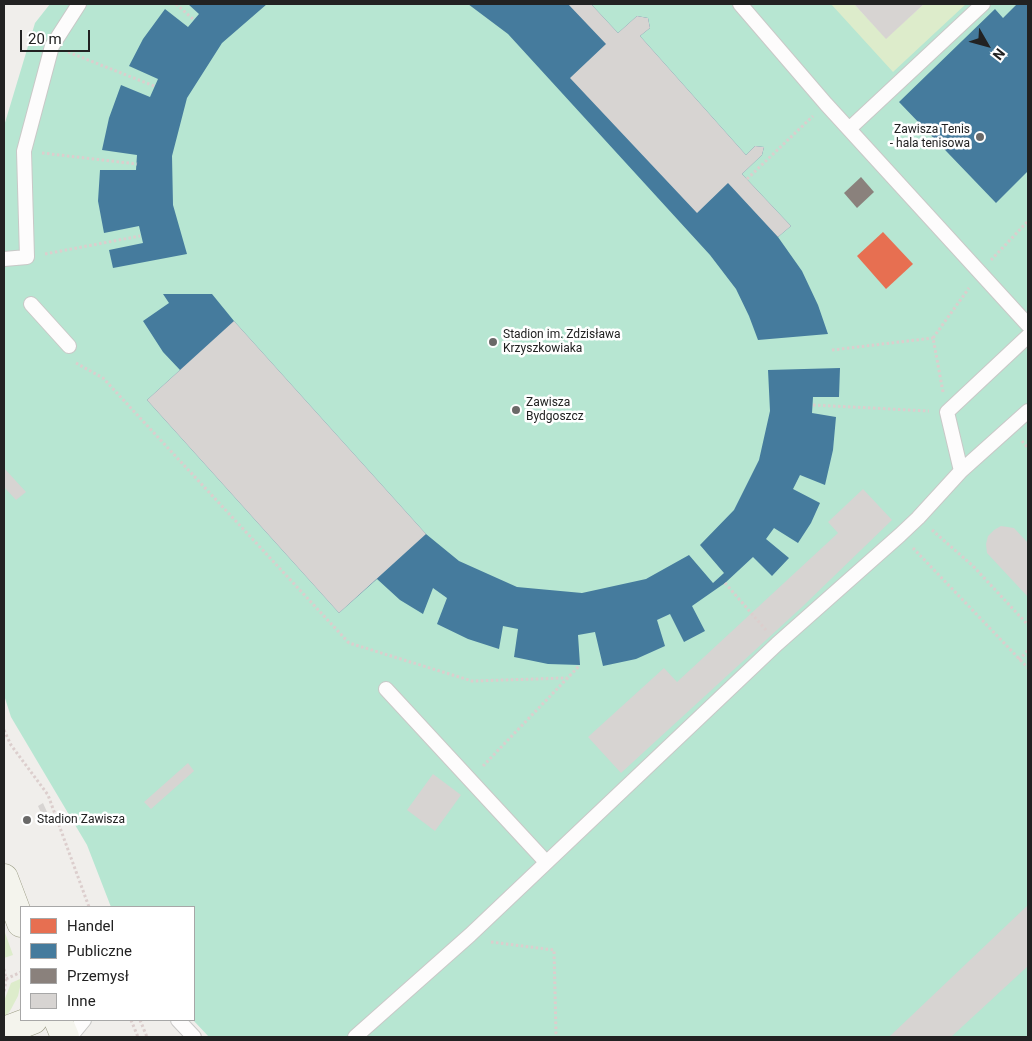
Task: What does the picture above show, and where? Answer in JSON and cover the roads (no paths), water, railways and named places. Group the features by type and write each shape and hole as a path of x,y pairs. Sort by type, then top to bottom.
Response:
{"main road":[{"path":"4,878 20,920"},
{"path":"4,1031 30,1021"},
{"path":"58,1021 64,1037"}],"lane":[{"path":"4,259 27,258 24,151 52,46 79,4"},
{"path":"740,4 848,129 981,271 1028,325"},
{"path":"848,129 983,4"},
{"path":"31,304 69,352"},
{"path":"961,471 947,412 1028,336"},
{"path":"355,1037 470,935 777,644 900,535 961,471 1028,411"},
{"path":"386,689 546,862"},
{"path":"70,1037 83,1021"},
{"path":"179,1021 194,1037"}],"place":[{"name":"Zawisza Tenis - hala tenisowa","path":"980,137"},
{"name":"Stadion im. Zdzisława Krzyszkowiaka","path":"493,342"},
{"name":"Zawisza Bydgoszcz","path":"516,410"},
{"name":"Stadion Zawisza","path":"27,820"}]}
